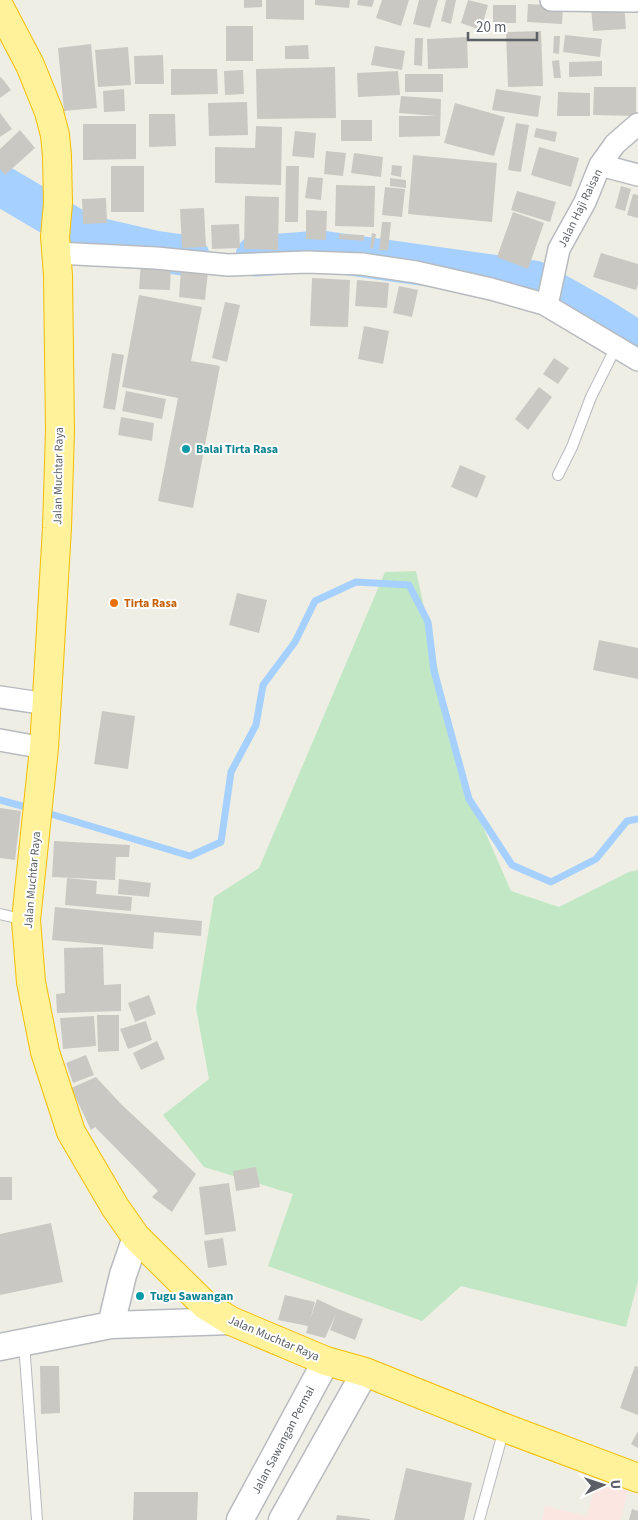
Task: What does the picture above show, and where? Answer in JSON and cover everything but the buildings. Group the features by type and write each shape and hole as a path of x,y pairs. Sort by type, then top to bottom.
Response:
{"highway":[{"name":"Jalan Muchtar Raya","path":"0,8 30,64 49,112 55,135 58,202 56,245 60,431 55,576 44,748 26,920 31,982 45,1052 72,1132 115,1206 136,1237 205,1305 231,1321 326,1361 365,1372 505,1428 638,1478"}],"street":[{"path":"551,0 636,4"},
{"name":"Jalan Haji Raisan","path":"546,300 559,249 586,202 600,165 615,144 638,124"},
{"path":"600,165 638,175"},
{"path":"56,245 228,265 306,262 362,264 416,272 546,300 638,360"},
{"path":"0,697 47,704"},
{"path":"0,740 44,748"},
{"path":"111,1325 123,1275 136,1237"},
{"path":"12,1344 111,1325 231,1321"},
{"name":"Jalan Sawangan Permai","path":"240,1520 326,1361"},
{"path":"282,1520 365,1372"}],"lane":[{"path":"558,475 572,447 591,398 616,347"},
{"path":"0,914 26,920"},
{"path":"12,1344 37,1520"},
{"path":"479,1520 505,1428"}],"shaded area":[{"path":"597,1481 628,1490 621,1520 542,1520 545,1506 587,1516"}],"green space":[{"path":"416,571 462,779 511,891 559,907 629,872 638,870 638,1281 626,1327 461,1286 422,1321 268,1266 293,1194 204,1167 163,1115 209,1079 196,1008 214,897 259,868 385,572"}],"waterway":[{"path":"0,185 85,235 154,251 189,256"},
{"path":"256,256 321,251 534,281 638,342"},
{"path":"44,812 190,856 221,842 231,772 256,725 263,685 295,642 315,601 356,582 409,585 428,622 434,671 469,799 512,865 551,882 596,859 627,821 638,819"},
{"path":"0,800 33,809"}],"place":[{"name":"Balai Tirta Rasa","path":"186,449"},
{"name":"Tirta Rasa","path":"114,603"},
{"name":"Tugu Sawangan","path":"140,1296"}]}
